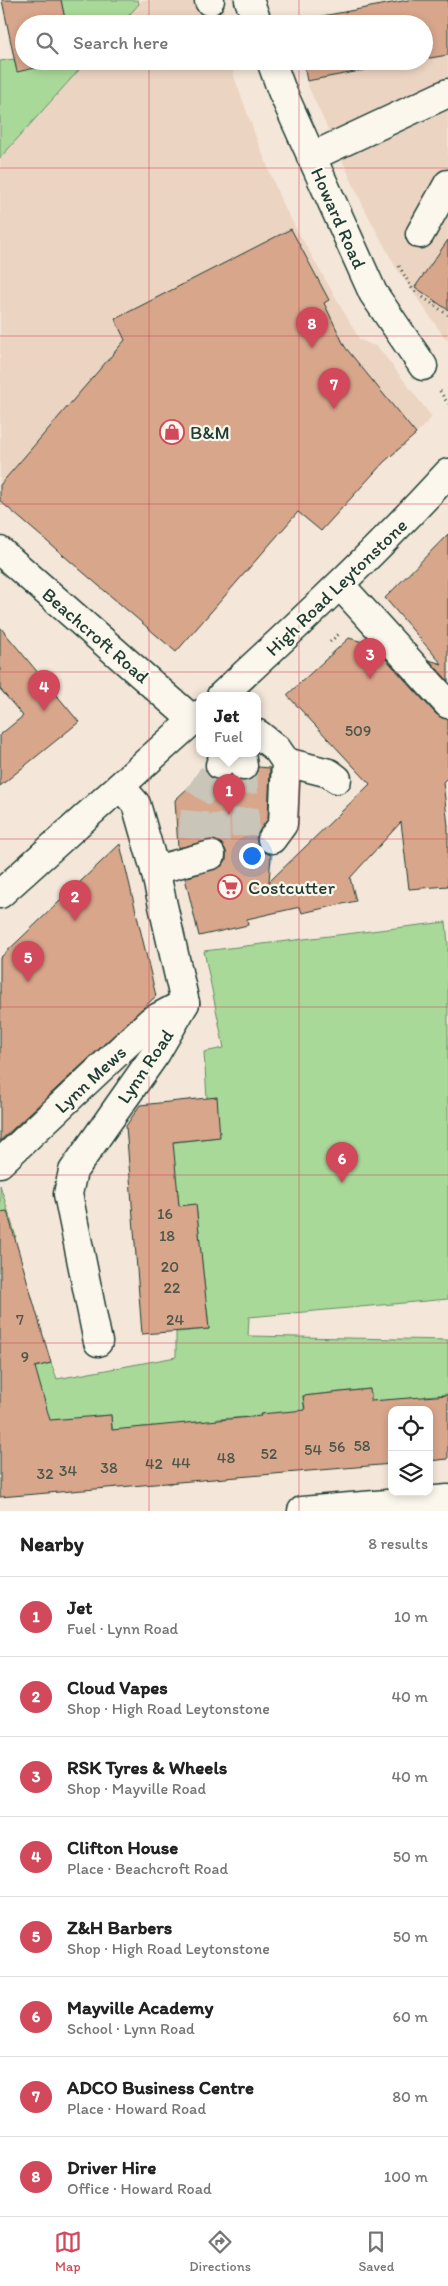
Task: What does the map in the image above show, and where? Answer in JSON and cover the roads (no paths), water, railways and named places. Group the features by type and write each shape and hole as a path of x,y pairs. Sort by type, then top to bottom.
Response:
{"street":[{"path":"249,0 255,15"},
{"name":"Howard Road","path":"274,70 311,157 373,293 423,366"},
{"path":"311,157 448,93"},
{"path":"420,234 448,184"},
{"name":"High Road Leytonstone","path":"225,692 341,586 401,526 448,473"},
{"name":"Beachcroft Road","path":"3,559 196,717"},
{"path":"341,586 448,704"},
{"path":"0,894 121,787 196,717"},
{"path":"261,736 277,748 286,762 283,824 272,839"},
{"path":"286,762 329,773 337,779"},
{"path":"121,787 136,804 155,870 186,1002"},
{"path":"155,870 198,851"},
{"name":"Lynn Mews","path":"0,1163 151,1021 186,1002"},
{"name":"Lynn Road","path":"98,1342 68,1194 73,1171 156,1053 186,1002"},
{"path":"302,1511 448,1499"}],"tunnel":[{"path":"243,766 246,845"},
{"path":"192,839 196,800 217,768"},
{"path":"215,772 216,853"}],"place":[{"name":"Driver Hire","path":"312,348"},
{"name":"ADCO Business Centre","path":"334,409"},
{"name":"B&M","path":"172,432"},
{"name":"RSK Tyres & Wheels","path":"370,679"},
{"name":"Clifton House","path":"44,711"},
{"name":"Jet","path":"229,815"},
{"name":"Costcutter","path":"230,887"},
{"name":"Cloud Vapes","path":"75,921"},
{"name":"Z&H Barbers","path":"28,982"},
{"name":"Mayville Academy","path":"342,1183"}]}
